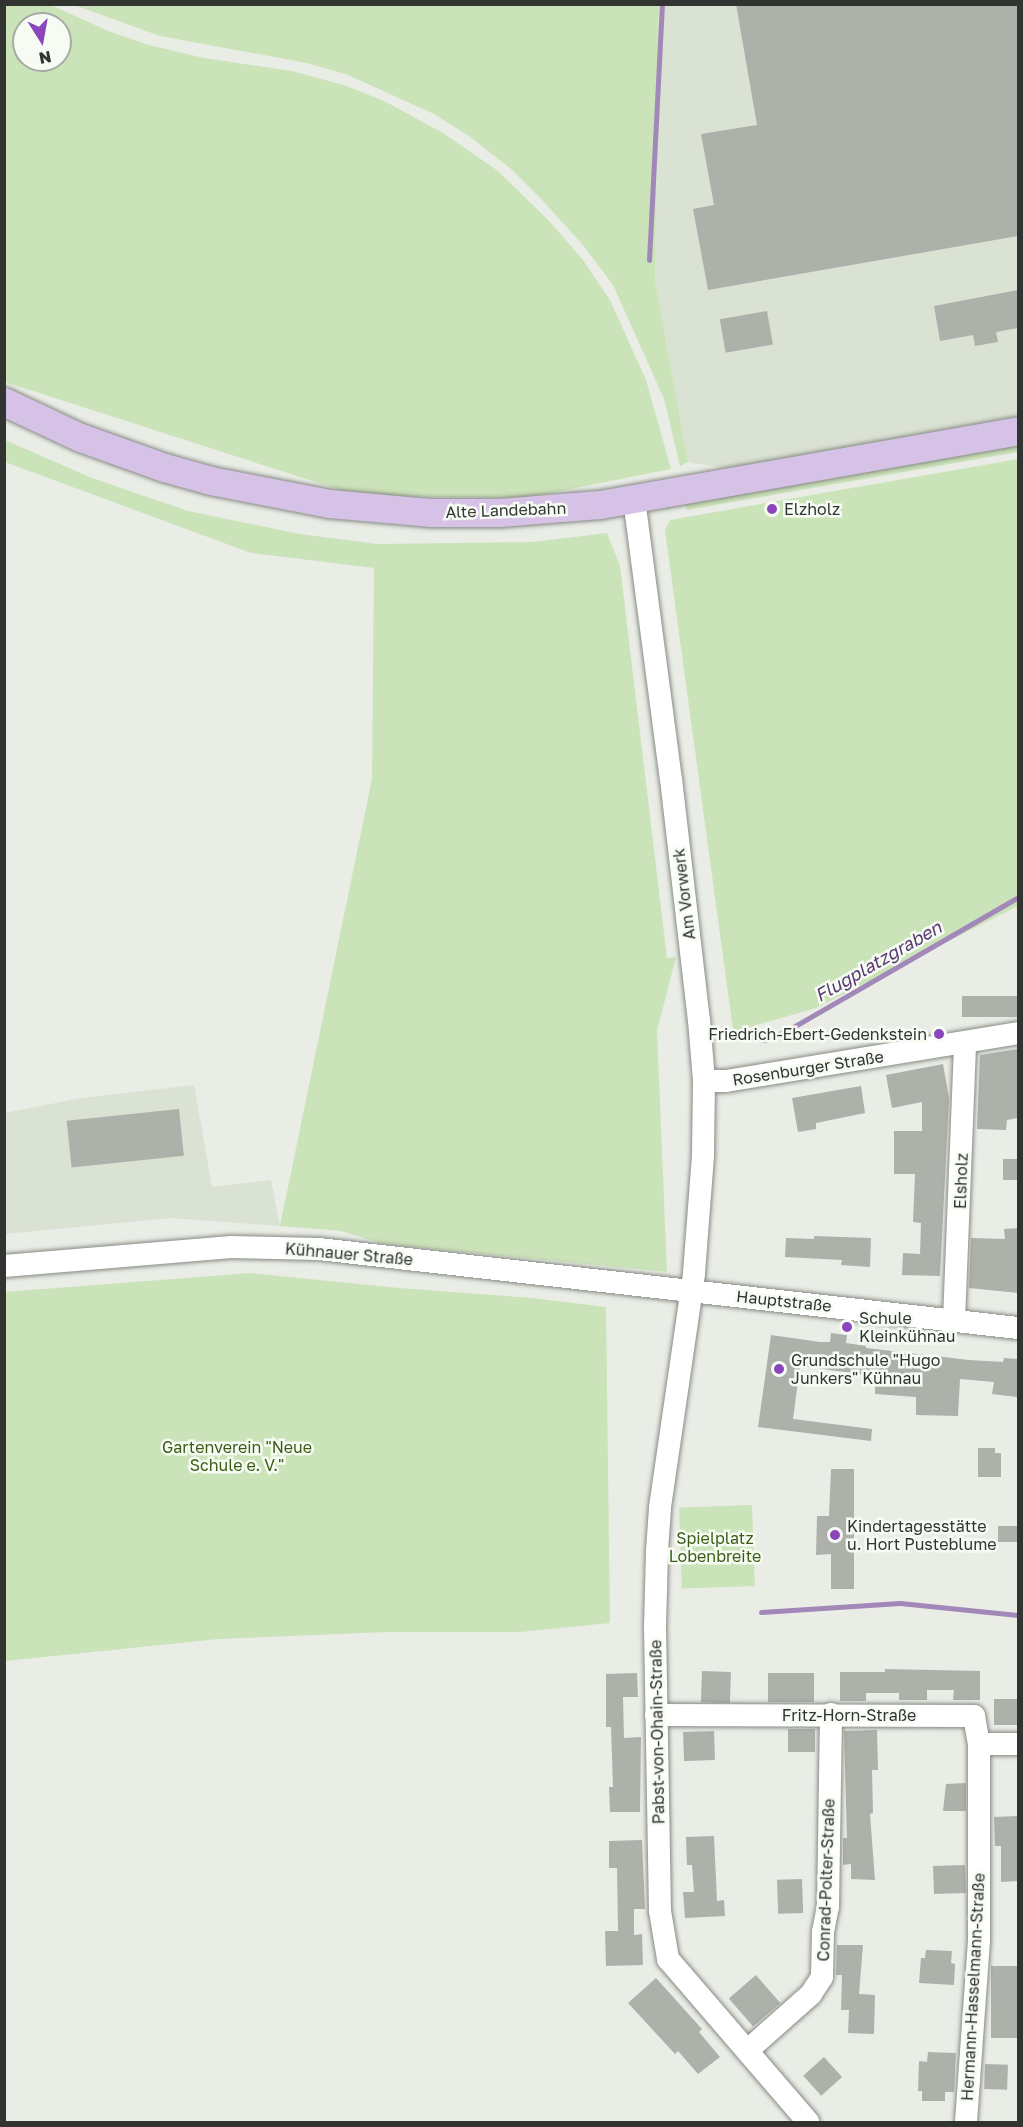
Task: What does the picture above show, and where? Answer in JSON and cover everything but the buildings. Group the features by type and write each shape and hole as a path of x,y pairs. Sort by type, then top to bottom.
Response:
{"main road":[{"name":"Alte Landebahn","path":"4,402 81,438 156,465 230,486 297,500 394,511 469,513 545,510 634,499 1018,431"}],"street":[{"name":"Am Vorwerk","path":"634,499 671,779 704,1081 703,1156 692,1291"},
{"name":"Rosenburger Straße","path":"704,1081 734,1080 1018,1033"},
{"name":"Elsholz","path":"954,1320 965,1042"},
{"name":"Kühnauer Straße","path":"4,1266 178,1250 284,1247 692,1291"},
{"name":"Hauptstraße","path":"692,1291 1018,1328"},
{"name":"Pabst-von-Ohain-Straße","path":"692,1291 660,1508 656,1590 656,1715 660,1911 663,1940 668,1959 808,2122"},
{"name":"Conrad-Polter-Straße","path":"748,2050 811,1994 822,1977 824,1932 828,1907 831,1714"},
{"name":"Fritz-Horn-Straße","path":"656,1715 974,1716 979,1744"},
{"path":"979,1744 1018,1744"},
{"name":"Hermann-Hasselmann-Straße","path":"966,2122 979,1939 979,1744"}],"shaded area":[{"path":"659,5 1018,5 1018,421 742,471 688,462 655,280"},
{"path":"194,1085 212,1187 271,1180 280,1226 171,1218 5,1234 5,1113 81,1098"}],"green space":[{"path":"5,5 51,5 66,12 12,12 12,72 72,72 72,15 108,31 149,45 204,58 292,71 347,86 386,102 443,133 498,171 550,222 583,260 610,300 646,380 671,469 526,498 359,496 5,382"},
{"path":"74,5 659,5 655,280 688,462 680,466 664,399 613,285 583,245 542,200 511,169 469,136 434,114 348,75 307,63 160,36"},
{"path":"5,440 92,478 188,511 300,534 377,544 533,542 607,533 620,566 667,958 676,957 657,1031 667,1272 384,1244 341,1231 280,1226 372,779 374,568 251,553 5,462"},
{"path":"1018,441 1018,452 687,510 685,504 666,510 669,506"},
{"path":"1018,459 1018,906 816,1008 736,1031 734,1037 665,530 670,520"},
{"name":"Gartenverein \"Neue Schule e. V.\"","path":"250,1273 532,1298 606,1307 610,1623 520,1632 387,1632 219,1639 5,1661 5,1292"},
{"name":"Spielplatz Lobenbreite","path":"752,1505 755,1586 682,1588 679,1508"}],"waterway":[{"path":"649,260 662,4"},
{"name":"Flugplatzgraben","path":"749,1037 765,1040 788,1030 1018,897"},
{"path":"761,1612 900,1603 1018,1615"}],"place":[{"name":"Elzholz","path":"772,509"},
{"name":"Friedrich-Ebert-Gedenkstein","path":"939,1034"},
{"name":"Schule Kleinkühnau","path":"847,1327"},
{"name":"Grundschule \"Hugo Junkers\" Kühnau","path":"779,1369"},
{"name":"Kindertagesstätte u. Hort Pusteblume","path":"835,1535"}]}
